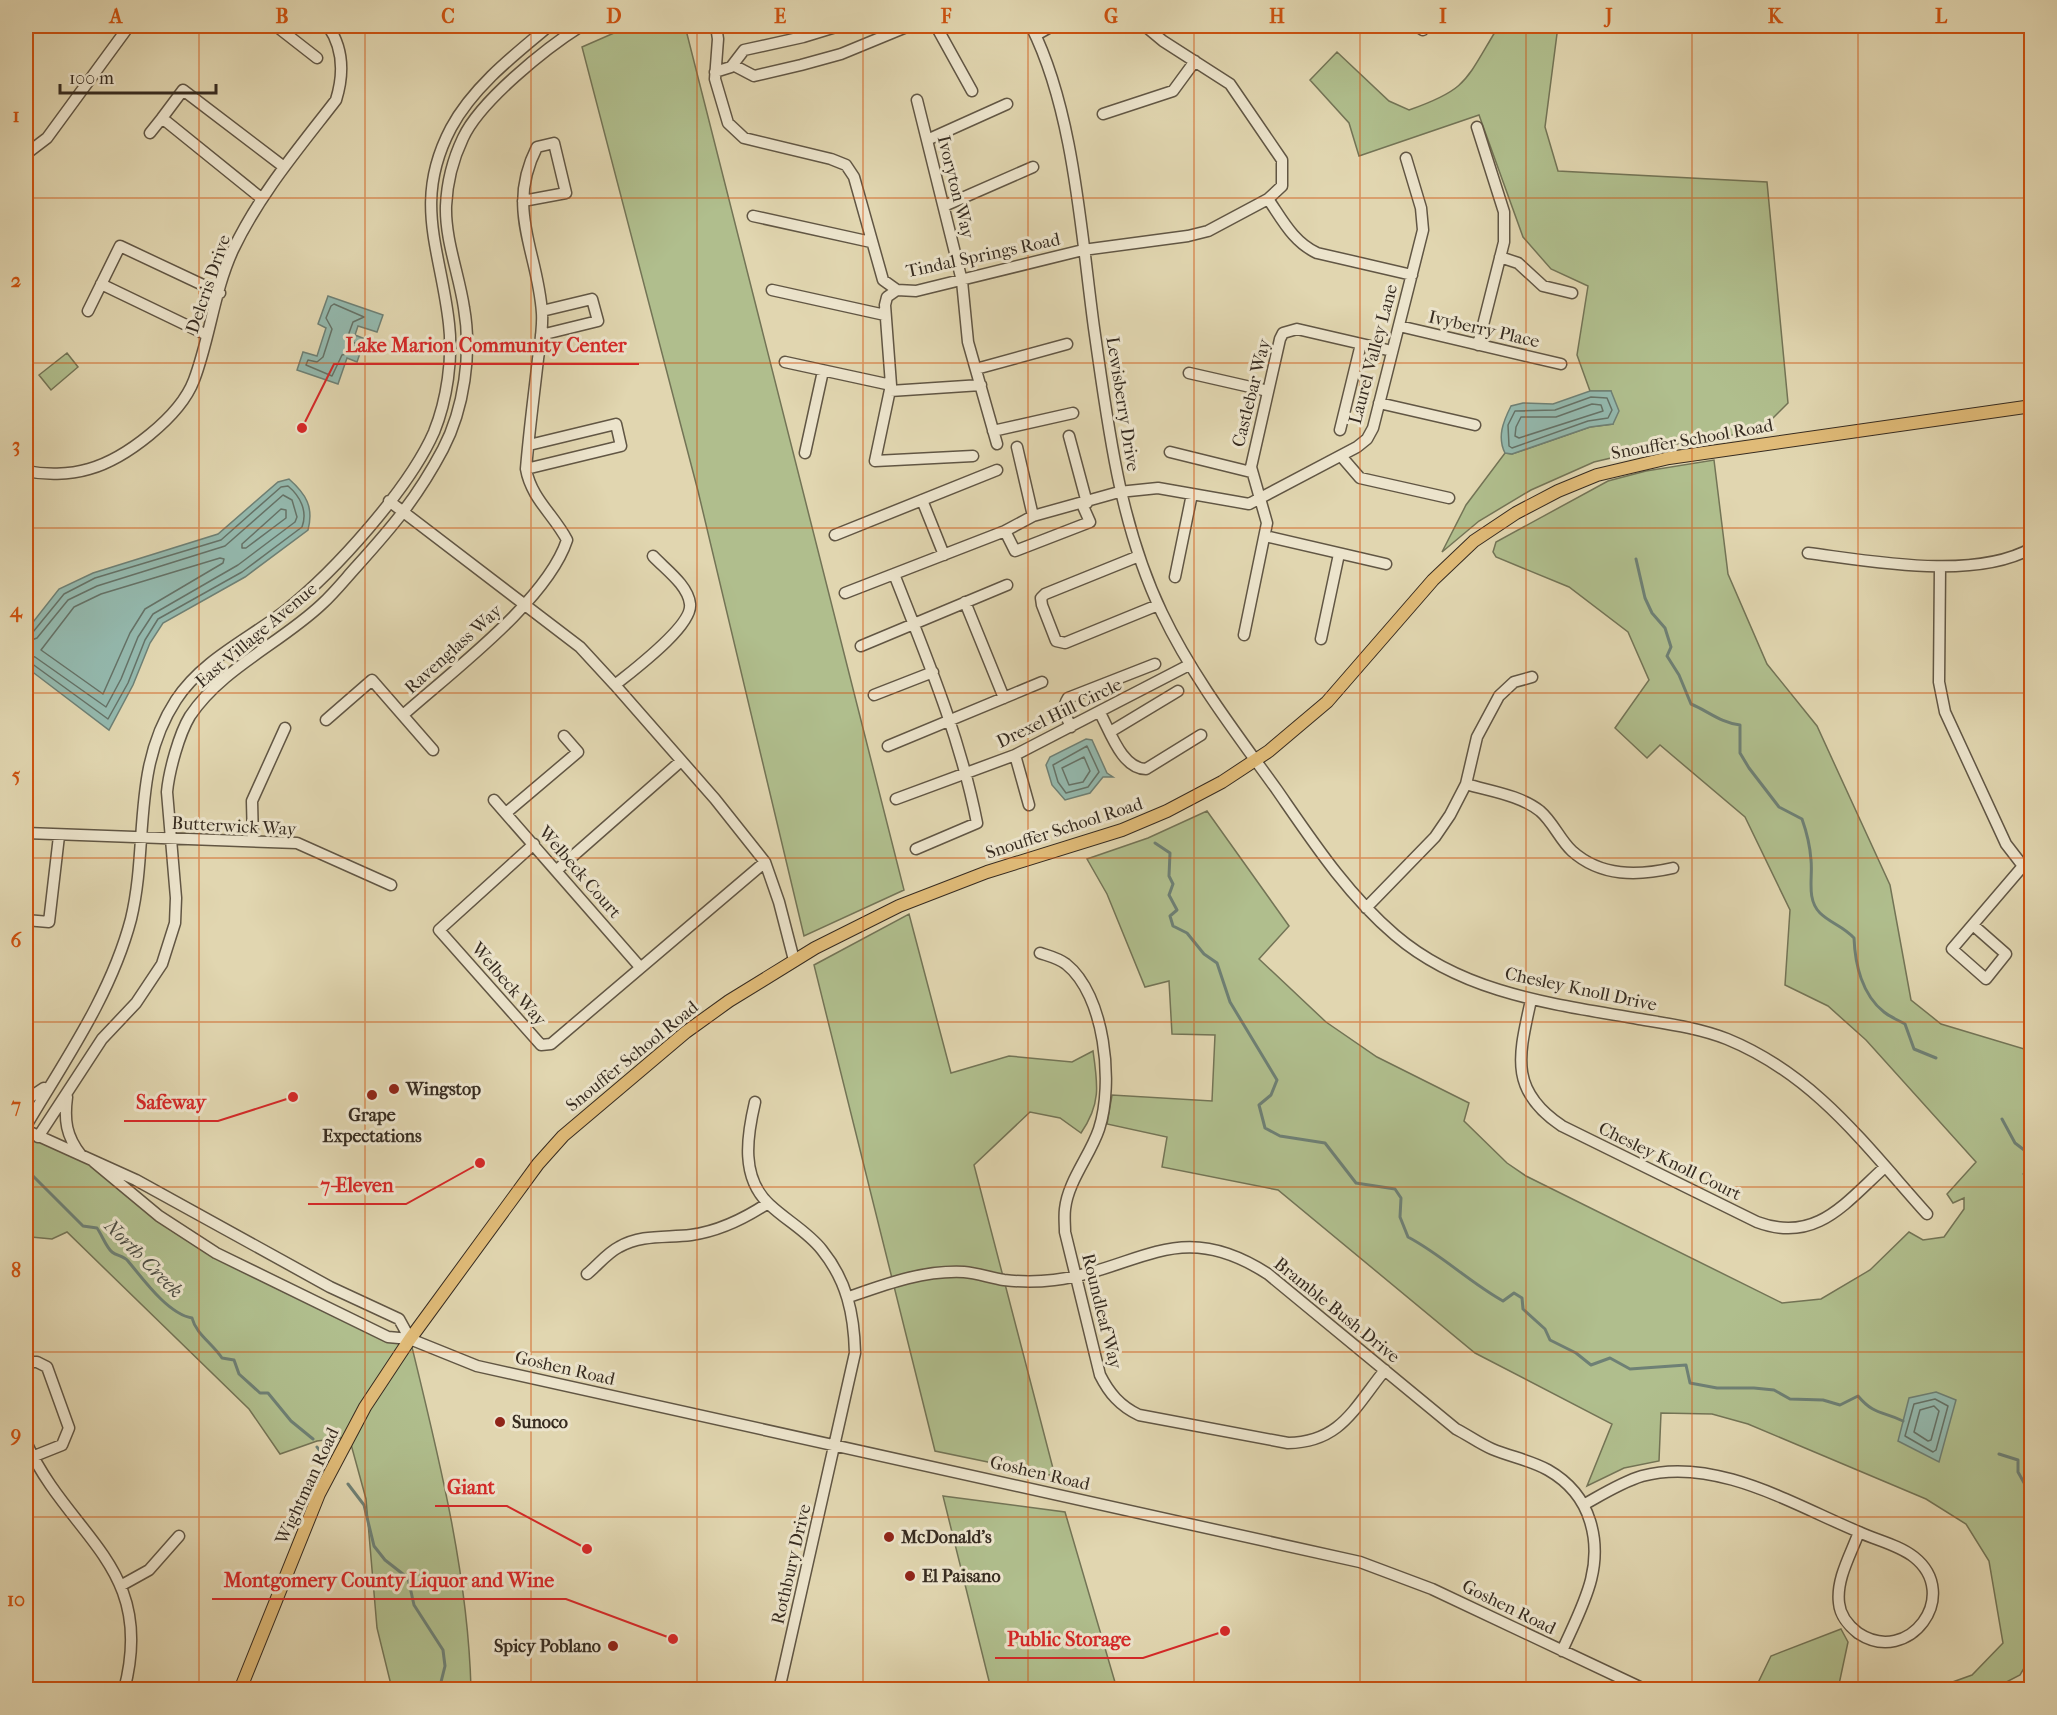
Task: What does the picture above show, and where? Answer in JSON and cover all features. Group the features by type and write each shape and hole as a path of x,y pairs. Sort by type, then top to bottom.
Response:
{"main road":[{"name":"Snouffer School Road","path":"410,1339 538,1164 563,1136 686,1032 729,1001 794,960 858,926 938,890 1098,839 1158,815 1222,782 1256,760 1327,702 1452,560 1492,528 1558,491 1597,475 1669,458 2031,406"},
{"name":"Wightman Road","path":"240,1689 319,1494 365,1407 410,1339"}],"street":[{"path":"26,154 47,138 129,26"},
{"path":"276,26 317,58"},
{"name":"Delcris Drive","path":"26,471 62,474 89,469 116,457 149,435 176,409 193,382 232,253 261,198 336,100 342,82 339,46 328,26"},
{"name":"East Village Avenue","path":"26,1128 90,1019 118,959 132,914 144,788 153,748 176,700 211,662 284,612 310,590 349,549 402,486 434,431 445,394 450,325 431,231 433,182 439,159 451,129 471,99 497,71 549,26"},
{"name":"East Village Avenue","path":"38,1137 68,1095 102,1039 136,1003 162,964 175,923 176,898 167,808 169,776 189,718 222,682 323,604 406,512 445,446 457,413 465,369 465,309 446,207 449,180 456,156 472,122 496,96 555,42 581,26"},
{"name":"Tindal Springs Road","path":"716,26 718,39 715,72 720,103 728,123 744,138 831,159 846,165 854,177 883,280 897,290 916,291 1083,250 1188,236 1208,231 1268,199"},
{"path":"715,72 733,65 744,50 803,37 839,26"},
{"path":"733,65 754,76 832,57 909,26"},
{"path":"936,26 972,91"},
{"path":"1034,30 1052,26"},
{"path":"1145,26 1163,41 1230,84 1282,160 1282,186 1268,199 1294,237 1305,248 1317,253 1412,275"},
{"name":"Lewisberry Drive","path":"1034,30 1058,100 1119,492 1138,556 1158,605 1190,666 1256,760"},
{"path":"1103,114 1173,91 1185,78 1195,60"},
{"path":"150,133 183,90 284,167"},
{"name":"Ivoryton Way","path":"917,100 962,281 968,342 997,444"},
{"path":"927,140 1006,104"},
{"path":"162,118 261,198"},
{"path":"1477,127 1504,212 1504,242 1478,345"},
{"path":"523,201 566,193 554,143 537,147 531,159 523,201 523,227 542,311 526,469 621,446 616,424 529,445"},
{"name":"Laurel Valley Lane","path":"1119,492 1158,488 1249,504 1341,456 1367,439 1379,403 1423,230 1423,218 1406,158"},
{"path":"944,206 1033,166"},
{"path":"753,216 871,242"},
{"path":"88,311 120,246 220,293"},
{"path":"1500,257 1518,263 1543,285 1572,293"},
{"path":"101,284 207,335"},
{"path":"772,290 885,315"},
{"path":"897,290 887,297 885,315 890,388 875,461 973,456"},
{"path":"541,335 598,321 592,299 542,311"},
{"name":"Ivyberry Place","path":"1399,326 1561,364"},
{"name":"Castlebar Way","path":"1244,635 1267,523 1251,472 1280,339 1290,329 1392,351"},
{"path":"976,369 1067,344"},
{"path":"1340,430 1361,344"},
{"path":"785,362 890,388 981,385"},
{"path":"805,453 823,371"},
{"path":"1189,373 1268,391"},
{"path":"1379,403 1475,424"},
{"path":"993,431 1073,413"},
{"path":"1005,531 1015,551 1090,522 1069,436"},
{"path":"1017,447 1033,516"},
{"path":"1170,452 1251,472"},
{"path":"1341,456 1360,478 1449,498"},
{"name":"Ravenglass Way","path":"403,716 525,606 562,555 567,540 560,526 544,510 528,481 526,469"},
{"path":"835,535 997,470"},
{"path":"844,593 1005,531 1033,516 1119,492"},
{"path":"1175,577 1192,494"},
{"path":"922,500 944,555"},
{"path":"389,501 580,647 615,685 765,862 779,902 794,960"},
{"path":"1265,536 1386,564"},
{"path":"1808,553 1905,566 1940,567 1983,563 2031,548"},
{"path":"1321,639 1339,554"},
{"path":"615,685 672,636 688,617 691,605 688,595 653,556"},
{"path":"1138,556 1045,594 1042,604 1056,641 1065,643 1158,605"},
{"path":"1940,567 1939,682 1945,712 2006,844 2027,868 1972,925 1952,949 1986,979 2006,954 1972,925"},
{"path":"894,574 951,720 967,771 977,823 916,849"},
{"path":"861,645 1007,585"},
{"path":"965,603 1004,698"},
{"path":"1071,727 1064,713 1064,705 1068,698 1155,664"},
{"name":"Drexel Hill Circle","path":"896,799 1015,755 1190,666"},
{"path":"874,694 933,672"},
{"path":"1366,908 1435,837 1466,784 1477,737 1499,696 1514,682 1532,677"},
{"name":"Ravenglass Way","path":"326,720 372,680 433,750"},
{"path":"888,746 1042,682"},
{"path":"1110,732 1178,691"},
{"path":"1100,713 1126,760 1139,769 1146,769 1202,735"},
{"path":"253,841 252,801 285,728"},
{"path":"506,813 578,752 564,736"},
{"path":"1015,755 1029,805"},
{"name":"Chesley Knoll Drive","path":"1256,760 1337,875 1366,908 1398,938 1440,966 1482,985 1531,1000 1693,1028 1747,1048 1782,1067 1814,1090 1927,1214"},
{"path":"557,870 681,761"},
{"path":"1466,784 1519,800 1539,811 1572,851 1612,872 1646,874 1673,868"},
{"name":"Welbeck Court","path":"494,800 640,967"},
{"name":"Butterwick Way","path":"26,833 297,843 391,885"},
{"path":"26,920 49,922 59,836"},
{"name":"Welbeck Way","path":"534,844 439,930 541,1045 551,1044 765,862"},
{"name":"Roundleaf Way","path":"1040,953 1066,964 1079,978 1096,1014 1102,1034 1106,1092 1100,1126 1089,1156 1070,1189 1065,1209 1065,1232 1100,1375 1109,1393 1127,1410 1139,1415 1288,1443 1308,1443 1330,1435 1340,1426 1385,1370"},
{"name":"Chesley Knoll Court","path":"1531,1000 1519,1054 1524,1085 1542,1113 1562,1126 1757,1222 1772,1228 1788,1230 1803,1228 1826,1220 1885,1167"},
{"path":"26,1100 35,1096 54,1080"},
{"path":"68,1095 66,1126 71,1141 81,1155"},
{"name":"Rothbury Drive","path":"755,1102 747,1138 747,1153 753,1178 768,1203 822,1250 849,1297 854,1325 855,1353 779,1689"},
{"name":"Goshen Road","path":"26,1128 38,1137 136,1180 330,1287 399,1319 410,1339"},
{"name":"Goshen Road","path":"94,1162 159,1216 216,1253 388,1337 410,1339 477,1366 1360,1562 1432,1589 1646,1689"},
{"path":"587,1275 617,1248 628,1243 653,1236 690,1235 725,1227 746,1218 768,1203"},
{"name":"Bramble Bush Drive","path":"849,1297 902,1278 933,1273 965,1272 1029,1282 1075,1275 1151,1252 1182,1247 1213,1249 1249,1262 1268,1274 1456,1429 1491,1448 1550,1471 1569,1485 1585,1504 1596,1539 1595,1569 1589,1590 1562,1651"},
{"path":"26,1362 37,1362 47,1367 69,1428 62,1445 32,1457"},
{"path":"26,1442 32,1457 53,1491 108,1560 122,1585 131,1622 132,1647 124,1689"},
{"path":"1585,1504 1642,1476 1670,1471 1698,1471 1734,1480 1859,1532 1916,1558 1928,1574 1933,1586 1932,1605 1926,1621 1913,1633 1896,1641 1886,1643 1866,1638 1852,1628 1842,1613 1839,1603 1839,1583 1859,1532"},
{"path":"122,1585 149,1570 179,1536"},
{"path":"26,1689 36,1689"}],"green space":[{"path":"630,26 685,26 904,890 804,936 698,491 582,47"},
{"path":"1495,26 1558,26 1545,127 1558,171 1767,182 1788,403 1760,431 1658,447 1594,462 1531,490 1479,521 1442,552 1466,505 1505,453 1512,454 1590,427 1613,424 1611,391 1590,391 1577,355 1588,286 1551,269 1523,237 1479,115 1359,156 1349,123 1310,80 1337,52 1389,101 1409,110 1442,96 1462,82 1495,32"},
{"path":"67,353 78,367 51,390 39,375"},
{"path":"1714,460 1728,574 1767,664 1817,726 1890,885 1911,1000 1941,1024 2031,1051 2032,1655 2020,1675 1993,1689 1933,1689 1972,1675 2003,1643 1989,1561 1966,1524 1926,1499 1748,1424 1712,1414 1661,1413 1659,1461 1624,1468 1587,1486 1612,1424 1475,1353 1278,1190 1162,1167 1167,1137 1107,1124 1112,1095 1212,1101 1215,1035 1172,1034 1169,981 1145,987 1107,894 1087,859 1148,838 1207,811 1289,926 1259,959 1326,1022 1377,1057 1469,1103 1464,1121 1507,1163 1526,1176 1782,1303 1821,1299 1870,1270 1909,1232 1923,1240 1944,1237 1964,1209 1964,1198 1953,1203 1947,1194 1976,1162 1866,1040 1828,1006 1785,985 1790,910 1745,817 1660,745 1647,758 1615,728 1649,680 1628,632 1569,587 1496,557 1493,552 1496,542 1608,481 1646,471"},
{"path":"909,914 951,1073 1009,1056 1072,1062 1093,1051 1097,1084 1095,1103 1081,1133 1060,1118 1030,1112 974,1165 1055,1476 935,1451 814,965"},
{"path":"26,1129 81,1155 216,1253 346,1317 410,1339 441,1469 458,1557 469,1645 471,1689 392,1689 377,1628 366,1499 349,1437 317,1441 280,1454 249,1409 67,1232 52,1239 31,1237 26,1232"},
{"path":"943,1496 1065,1512 1117,1689 991,1689"},
{"path":"1841,1629 1848,1642 1838,1689 1755,1689 1771,1656"}],"water":[{"path":"328,296 383,315 377,332 358,326 355,335 365,339 357,362 347,358 338,384 297,370 303,352 317,356 326,328 318,324"},
{"path":"1590,391 1611,391 1619,411 1613,424 1590,427 1512,454 1505,453 1501,441 1502,430 1511,406 1523,403 1553,404"},
{"path":"289,479 300,490 307,502 310,514 308,530 245,577 163,623 150,643 133,685 109,730 26,667 26,631 59,589 93,573 218,534 278,482"},
{"path":"1086,739 1092,740 1107,773 1113,777 1103,777 1090,793 1065,800 1052,785 1046,765 1050,757"},
{"path":"1936,1392 1956,1400 1939,1462 1898,1441 1909,1398"}],"waterway":[{"path":"1636,559 1645,598 1652,613 1665,628 1671,647 1667,656 1679,675 1691,704 1721,719 1740,725 1740,753 1749,768 1779,807 1802,819 1810,849 1811,888 1816,907 1820,913 1854,938 1861,978 1876,1005 1886,1014 1905,1024 1914,1049 1936,1058"},
{"path":"1155,843 1170,853 1169,876 1173,884 1169,895 1177,910 1170,916 1173,926 1187,933 1204,954 1217,963 1230,1002 1277,1080 1271,1095 1259,1105 1265,1128 1280,1136 1325,1143 1356,1183 1395,1189 1401,1198 1400,1217 1408,1237 1503,1301 1514,1293 1522,1298 1523,1309 1545,1329 1550,1340 1576,1353 1591,1365 1610,1358 1630,1369 1686,1365 1690,1383 1717,1388 1774,1390 1790,1399 1823,1400 1840,1405 1858,1396 1874,1410 1903,1421"},
{"path":"2002,1119 2015,1143 2032,1156"},
{"path":"2032,1164 2024,1174 2032,1179"},
{"name":"North Creek","path":"26,1169 83,1226 97,1228 112,1252 126,1259 165,1303 192,1318 197,1329 222,1358 234,1360 239,1374 260,1393 268,1393 291,1421 313,1439"},
{"name":"North Creek","path":"317,1447 322,1454"},
{"path":"1999,1454 2018,1460 2018,1472 2032,1497"},
{"name":"North Creek","path":"348,1484 364,1505 374,1546 385,1560 408,1578 414,1605 443,1650 445,1666 439,1690"}],"place":[{"name":"Lake Marion Community Center","path":"302,428"},
{"name":"Wingstop","path":"394,1089"},
{"name":"Grape Expectations","path":"372,1095"},
{"name":"Safeway","path":"293,1097"},
{"name":"7-Eleven","path":"480,1163"},
{"name":"Sunoco","path":"500,1422"},
{"name":"McDonald's","path":"889,1537"},
{"name":"Giant","path":"587,1549"},
{"name":"El Paisano","path":"910,1576"},
{"name":"Public Storage","path":"1225,1631"},
{"name":"Montgomery County Liquor and Wine","path":"673,1639"},
{"name":"Spicy Poblano","path":"613,1646"}]}
